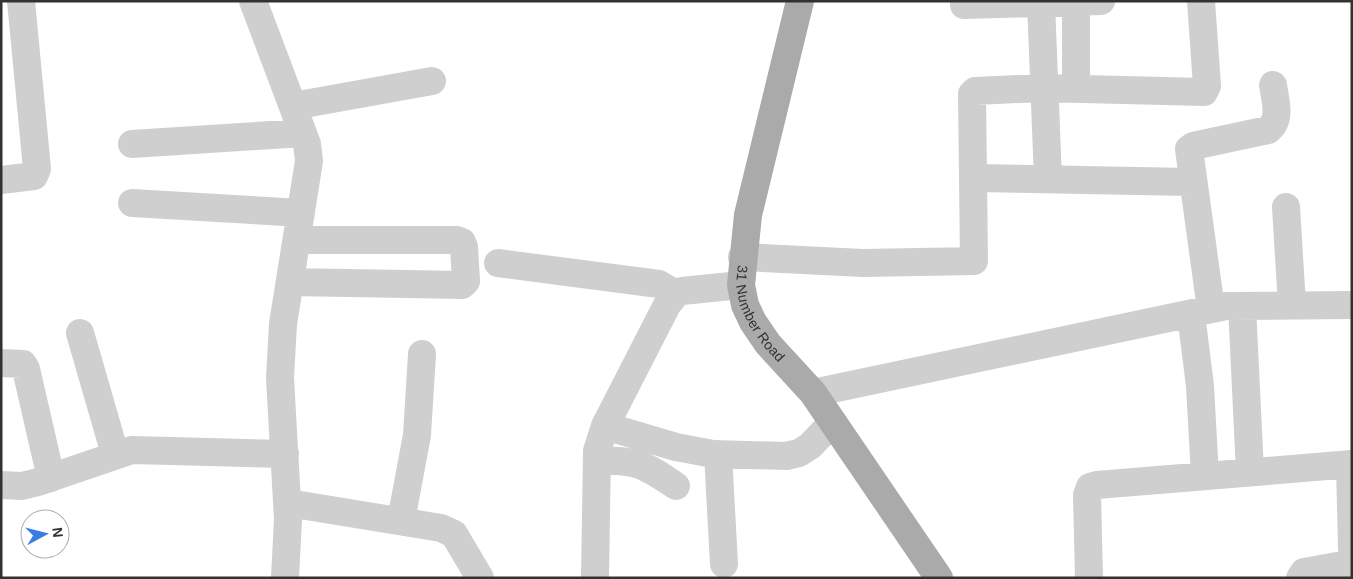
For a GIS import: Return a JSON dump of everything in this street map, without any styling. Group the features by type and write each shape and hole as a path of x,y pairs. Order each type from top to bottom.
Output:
{"main road":[{"name":"31 Number Road","path":"800,1 782,82 756,179 742,257 741,285 745,305 752,322 768,344 813,393 939,578"}],"street":[{"path":"1,180 34,176 37,170 21,1"},
{"path":"253,1 307,144 310,161 283,324 280,378 288,503 285,578"},
{"path":"742,257 863,263 970,263 975,257 972,94 974,91 1043,88 1204,92 1207,86 1201,1"},
{"path":"964,5 1084,2 1076,89"},
{"path":"1040,4 1048,180"},
{"path":"293,106 432,81"},
{"path":"1206,476 1200,386 1201,312 1189,149 1193,146 1268,130 1274,126 1276,120 1273,85"},
{"path":"132,144 303,133"},
{"path":"974,178 1192,182"},
{"path":"132,203 301,213"},
{"path":"1286,208 1292,305"},
{"path":"290,282 462,285 466,281 464,247 462,242 457,240 297,240"},
{"path":"498,263 659,284 676,294"},
{"path":"595,578 597,450 605,426 667,305 676,294 682,291 741,285"},
{"path":"813,393 1201,312 1242,306 1352,305"},
{"path":"1242,306 1250,472"},
{"path":"80,333 115,454"},
{"path":"401,521 417,436 422,354"},
{"path":"1,364 18,362 23,364 26,369 51,478"},
{"path":"605,426 676,447 718,454 786,456 799,453 810,446 833,422"},
{"path":"4,492 132,450 285,454"},
{"path":"718,454 724,564"},
{"path":"597,460 628,461 646,465 676,486"},
{"path":"1089,578 1087,495 1090,488 1097,485 1351,464 1352,548"},
{"path":"288,503 441,528 454,534 480,578"},
{"path":"1300,578 1304,572 1348,564 1352,559"}]}
